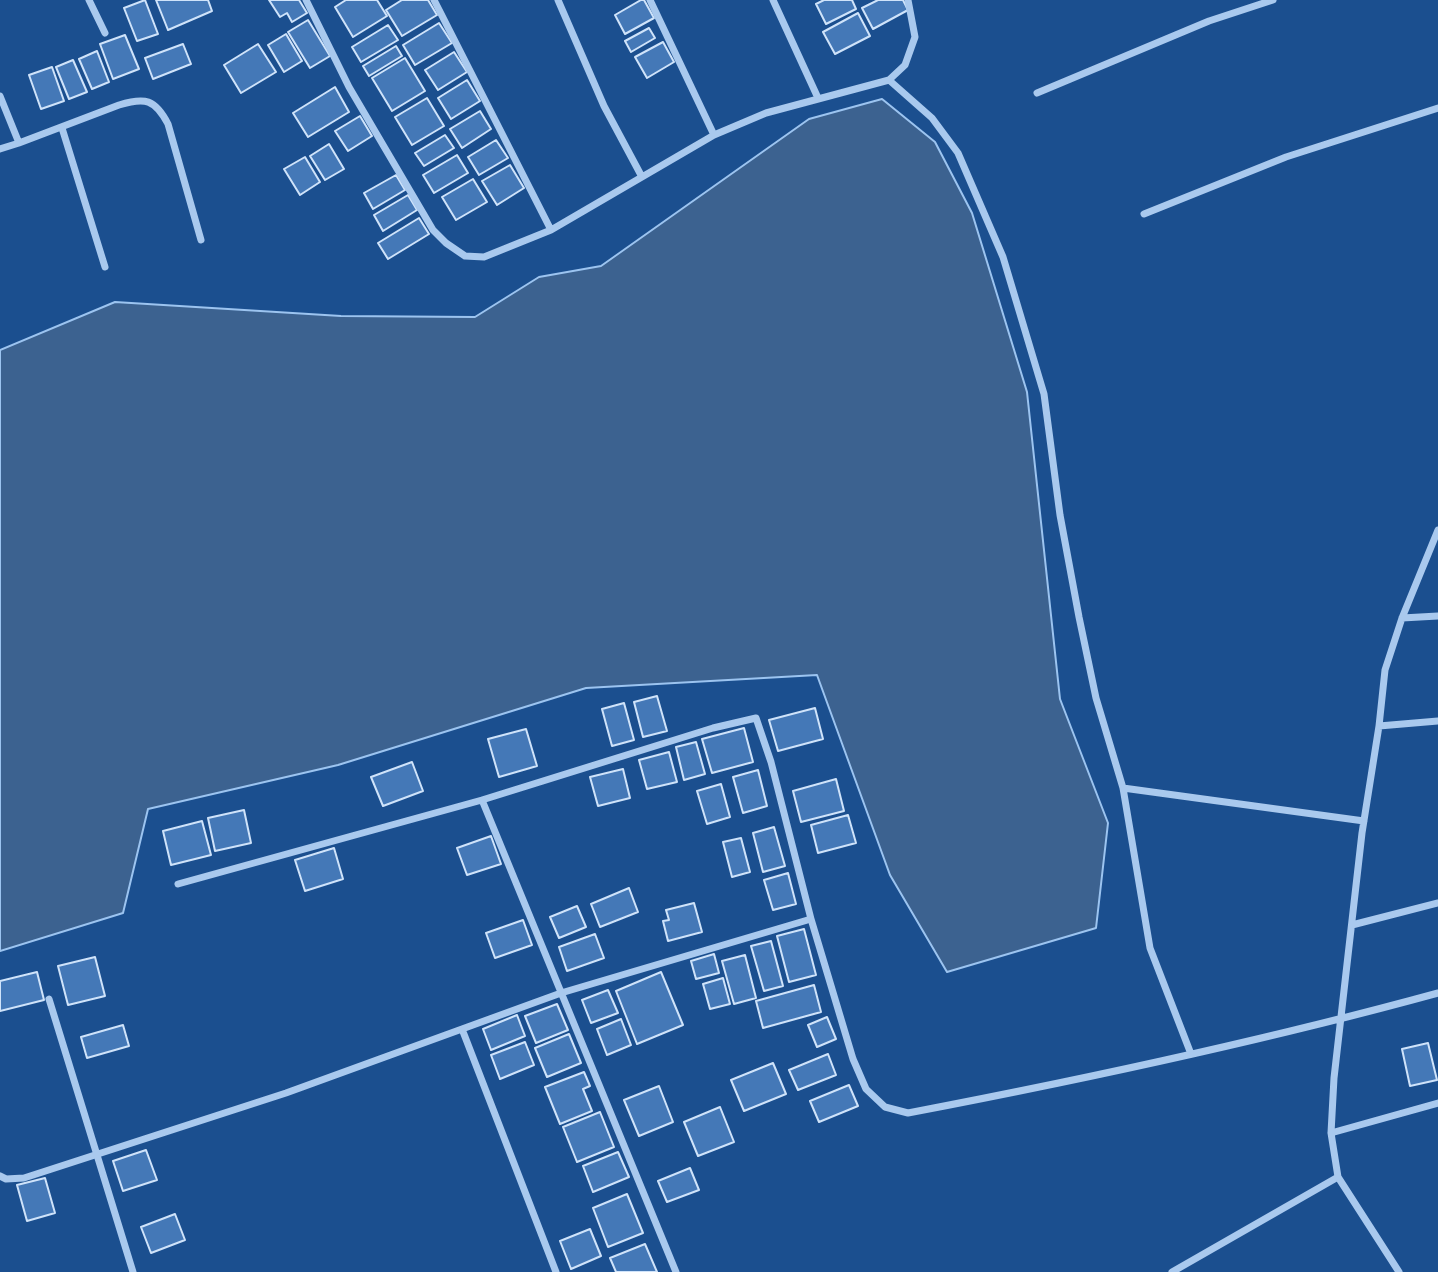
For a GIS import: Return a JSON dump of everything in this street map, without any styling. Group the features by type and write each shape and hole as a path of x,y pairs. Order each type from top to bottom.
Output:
{"street":[{"path":"89,0 105,33"},
{"path":"306,0 349,87 433,230 465,256 484,257 551,230 714,135 765,113 889,80 905,65 915,37 908,0"},
{"path":"435,0 551,230"},
{"path":"558,0 604,106 642,177"},
{"path":"650,0 714,135"},
{"path":"774,0 818,98"},
{"path":"1037,93 1209,21 1273,0"},
{"path":"889,80 932,118 958,153 1003,257 1044,394 1060,515 1079,617 1096,698 1123,788 1150,948 1191,1054"},
{"path":"0,96 19,143"},
{"path":"0,149 119,105 135,100 150,102 161,110 168,124 201,240"},
{"path":"1144,214 1286,157 1438,108"},
{"path":"62,128 105,267"},
{"path":"1399,1272 1338,1177 1331,1133 1364,821 1380,726 1385,670 1402,618 1438,530"},
{"path":"1402,618 1438,616"},
{"path":"178,884 482,800 713,728 755,718 771,762 811,919 853,1059 866,1089 885,1107 908,1113 1061,1084 1341,1020 1438,993"},
{"path":"1380,726 1438,721"},
{"path":"1123,788 1364,821"},
{"path":"482,800 676,1272"},
{"path":"1352,925 1438,903"},
{"path":"0,1176 6,1179 24,1178 286,1093 561,993 811,919"},
{"path":"49,999 133,1272"},
{"path":"462,1029 556,1272"},
{"path":"1331,1133 1438,1103"},
{"path":"1172,1272 1338,1177"}],"water":[{"path":"882,99 935,142 972,213 1027,392 1060,699 1108,823 1096,928 947,972 890,875 817,675 586,688 338,765 148,809 123,913 0,951 0,350 115,302 341,316 475,317 539,277 601,266 809,119"}],"building":[{"path":"145,0 158,34 137,41 124,8"},
{"path":"156,0 208,0 212,11 168,30"},
{"path":"269,0 299,0 307,13 292,22 287,13 280,17"},
{"path":"346,0 377,0 387,16 353,37 335,7"},
{"path":"402,0 428,0 437,15 402,36 386,10"},
{"path":"644,0 654,18 625,34 615,15"},
{"path":"824,0 852,0 856,9 826,24 816,4"},
{"path":"878,0 903,0 908,10 873,29 862,8"},
{"path":"858,13 870,36 835,54 823,32"},
{"path":"308,20 330,56 310,68 288,32"},
{"path":"439,23 452,43 415,65 403,45"},
{"path":"388,25 398,40 361,62 352,47"},
{"path":"649,28 655,38 631,52 625,41"},
{"path":"286,34 302,61 284,72 268,45"},
{"path":"125,35 139,69 113,79 100,44"},
{"path":"663,42 674,62 647,78 635,57"},
{"path":"183,44 191,64 153,79 145,58"},
{"path":"258,44 276,72 241,93 224,65"},
{"path":"396,46 402,56 369,76 363,66"},
{"path":"97,51 109,82 92,89 79,59"},
{"path":"454,52 467,72 438,90 425,70"},
{"path":"405,58 425,91 392,111 372,78"},
{"path":"73,60 87,92 69,99 56,67"},
{"path":"52,67 64,101 41,109 29,75"},
{"path":"467,80 480,101 451,119 438,98"},
{"path":"335,87 349,112 308,137 293,113"},
{"path":"427,98 444,126 412,145 395,117"},
{"path":"480,111 491,129 462,148 450,129"},
{"path":"360,116 372,136 348,151 335,131"},
{"path":"445,135 454,148 424,166 415,153"},
{"path":"496,140 508,158 479,175 468,157"},
{"path":"329,144 344,169 325,180 310,156"},
{"path":"457,155 468,173 434,193 423,175"},
{"path":"305,157 320,182 300,195 284,169"},
{"path":"510,165 524,188 497,205 482,181"},
{"path":"396,175 405,190 373,209 364,193"},
{"path":"473,179 487,202 456,220 442,197"},
{"path":"408,195 417,210 383,231 374,215"},
{"path":"419,218 429,234 388,259 378,243"},
{"path":"657,696 667,731 643,737 634,702"},
{"path":"624,703 634,740 612,746 602,709"},
{"path":"815,708 823,739 778,751 769,720"},
{"path":"744,728 753,762 712,773 702,739"},
{"path":"526,729 537,766 499,777 488,739"},
{"path":"696,742 705,774 684,780 676,747"},
{"path":"669,752 677,782 647,789 639,760"},
{"path":"412,762 423,791 383,806 371,777"},
{"path":"623,769 630,798 598,806 590,777"},
{"path":"758,770 767,806 743,813 733,777"},
{"path":"836,779 844,811 801,822 793,791"},
{"path":"721,784 730,817 707,824 697,791"},
{"path":"244,810 251,843 215,851 208,818"},
{"path":"848,815 856,843 818,853 811,825"},
{"path":"202,821 211,855 171,865 163,831"},
{"path":"774,827 785,866 763,872 753,833"},
{"path":"491,836 501,864 467,875 457,848"},
{"path":"741,838 750,872 732,877 723,842"},
{"path":"334,848 343,879 305,891 295,860"},
{"path":"788,873 796,904 773,910 764,880"},
{"path":"629,888 638,912 600,927 591,904"},
{"path":"694,903 702,932 668,941 663,921 669,920 666,910"},
{"path":"577,906 586,927 559,938 550,917"},
{"path":"523,920 532,945 495,958 486,933"},
{"path":"804,929 816,975 789,982 777,936"},
{"path":"595,934 604,958 567,971 559,947"},
{"path":"771,941 783,986 764,991 751,946"},
{"path":"714,954 719,973 696,979 691,961"},
{"path":"745,955 756,998 734,1004 722,961"},
{"path":"95,957 105,996 68,1005 58,966"},
{"path":"37,972 44,1000 0,1011 0,981"},
{"path":"661,972 683,1025 637,1044 616,991"},
{"path":"723,978 730,1004 710,1009 703,984"},
{"path":"814,985 821,1012 763,1028 756,1001"},
{"path":"608,990 618,1013 591,1023 582,1000"},
{"path":"557,1004 568,1030 536,1043 525,1016"},
{"path":"517,1015 525,1036 491,1050 483,1029"},
{"path":"827,1017 836,1039 817,1047 808,1025"},
{"path":"621,1019 631,1045 607,1055 597,1029"},
{"path":"123,1025 129,1046 87,1058 81,1037"},
{"path":"569,1034 581,1063 547,1077 535,1048"},
{"path":"525,1042 534,1065 500,1079 491,1055"},
{"path":"1428,1043 1437,1080 1410,1086 1402,1049"},
{"path":"828,1054 836,1075 798,1090 789,1070"},
{"path":"773,1063 786,1094 744,1111 731,1080"},
{"path":"584,1072 590,1086 583,1089 592,1111 560,1124 545,1087"},
{"path":"849,1085 858,1106 819,1122 810,1101"},
{"path":"659,1086 673,1122 639,1136 624,1100"},
{"path":"720,1107 734,1142 698,1156 684,1122"},
{"path":"600,1112 614,1147 577,1162 563,1127"},
{"path":"146,1150 157,1180 123,1191 113,1161"},
{"path":"618,1152 629,1177 593,1192 583,1166"},
{"path":"690,1168 699,1190 667,1202 658,1181"},
{"path":"45,1178 55,1213 27,1221 17,1185"},
{"path":"627,1194 643,1233 608,1247 593,1208"},
{"path":"175,1214 185,1240 151,1253 141,1227"},
{"path":"590,1229 601,1256 571,1269 560,1241"},
{"path":"645,1244 657,1272 616,1272 610,1258"}]}
